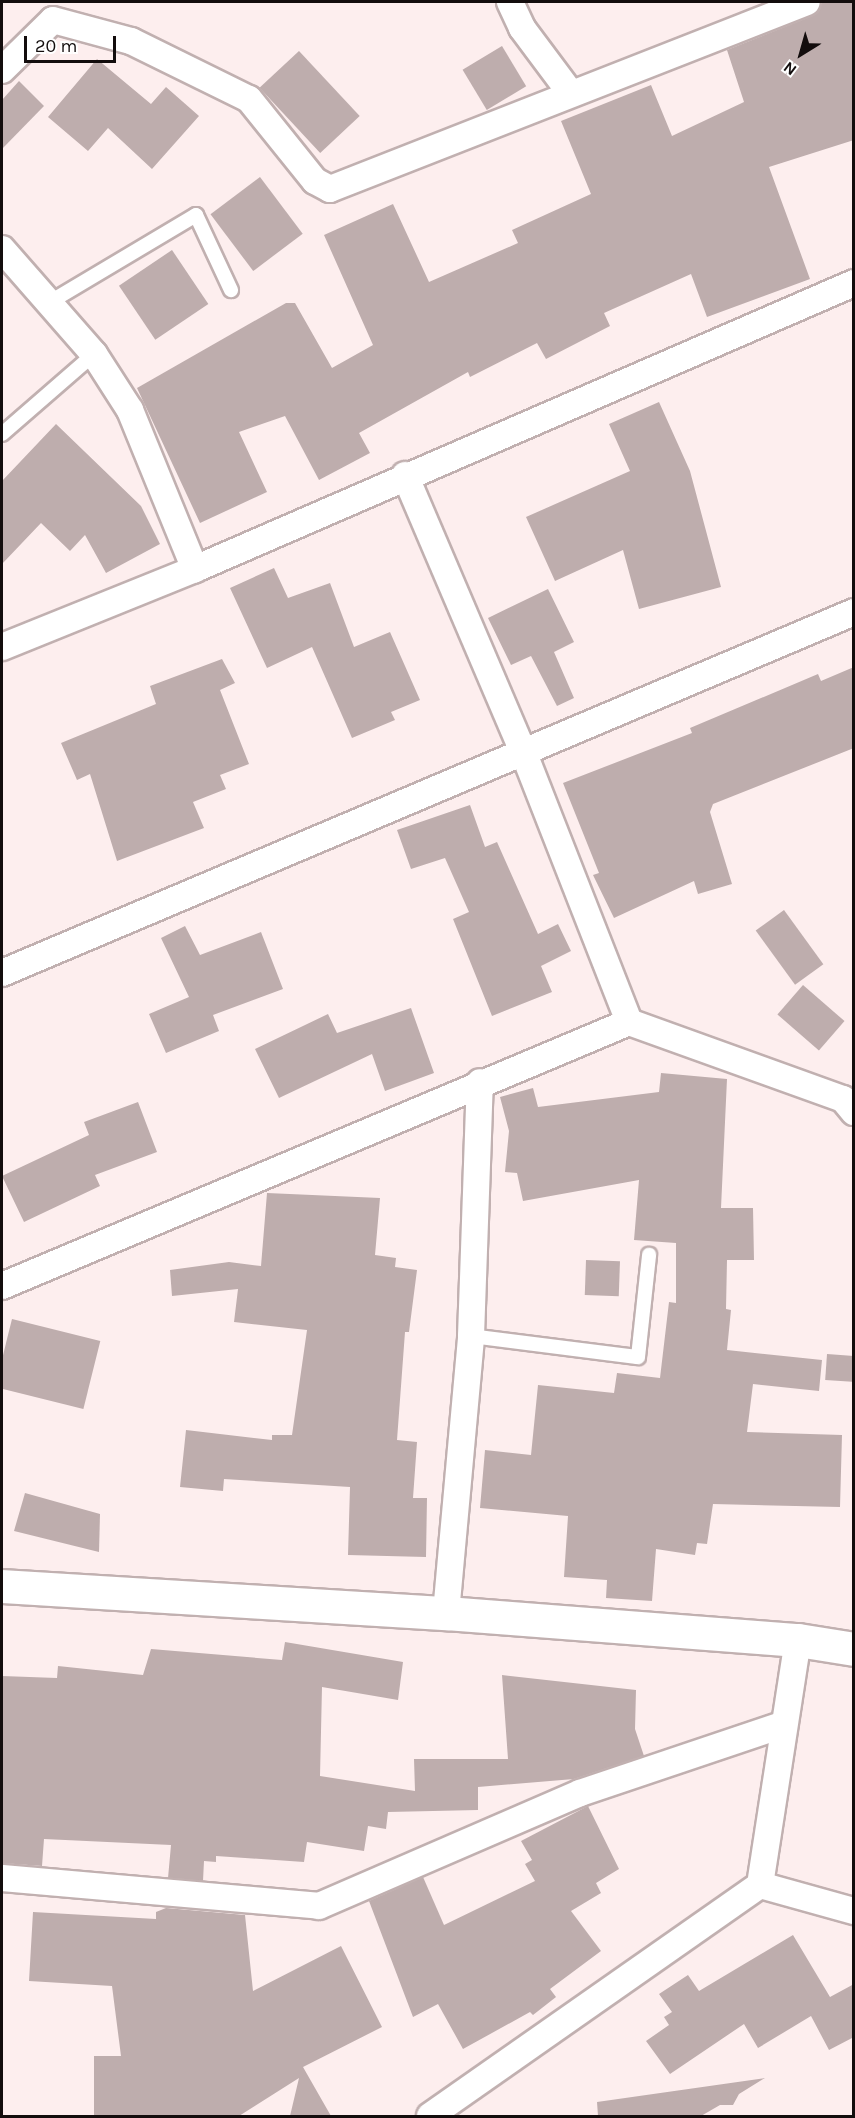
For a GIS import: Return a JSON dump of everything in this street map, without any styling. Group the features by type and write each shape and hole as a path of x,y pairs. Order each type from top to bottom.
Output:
{"street":[{"path":"510,2 522,28 569,91"},
{"path":"2,70 50,11 131,41 249,99 315,181 330,189 569,91 807,2"},
{"path":"2,249 94,354 130,410 195,569"},
{"path":"2,647 195,569 405,475 854,283"},
{"path":"405,475 525,756 629,1022"},
{"path":"2,973 525,756 854,612"},
{"path":"2,1286 480,1082 629,1022 843,1099 854,1112"},
{"path":"446,1613 471,1336 480,1082"},
{"path":"2,1586 446,1613 798,1640 854,1649"},
{"path":"430,2116 760,1886 782,1725 798,1640"},
{"path":"2,1878 319,1906 580,1793 782,1725"},
{"path":"760,1886 854,1911"}],"lane":[{"path":"50,302 196,215 231,290"},
{"path":"2,434 94,354"},
{"path":"471,1336 638,1357 649,1255"}],"building":[{"path":"854,2 854,140 769,167 810,279 707,317 691,274 604,313 610,326 546,359 537,343 470,377 468,372 359,433 370,453 319,480 285,416 239,432 267,492 200,523 137,388 286,303 295,303 332,368 373,345 324,235 393,204 429,282 518,243 512,230 591,194 561,121 651,85 672,136 744,102 727,50 812,16 822,3"},
{"path":"502,46 526,86 487,110 463,70"},
{"path":"299,51 360,116 320,153 260,88"},
{"path":"97,59 151,104 166,87 199,116 152,169 108,128 88,151 48,117"},
{"path":"19,81 44,106 2,149 2,100"},
{"path":"260,177 303,234 253,271 210,214"},
{"path":"172,250 208,304 155,340 119,286"},
{"path":"659,402 690,471 721,587 639,609 623,550 555,581 526,517 630,471 609,424"},
{"path":"56,424 141,506 160,544 106,573 85,535 70,551 41,523 2,564 2,481"},
{"path":"274,568 288,598 330,583 354,647 390,632 420,700 391,712 395,720 352,738 312,647 267,668 230,588"},
{"path":"548,589 574,642 554,652 574,698 557,706 531,656 511,665 488,618"},
{"path":"222,659 235,683 220,690 249,764 220,775 226,789 193,802 204,828 117,861 90,774 77,780 61,743 156,704 150,686"},
{"path":"854,667 854,748 713,804 710,812 732,884 698,894 694,881 614,918 593,875 599,873 563,783 692,733 690,728 818,674 821,681"},
{"path":"470,805 485,847 497,842 538,934 558,924 571,951 541,966 552,992 492,1016 453,919 469,912 445,858 411,869 397,830"},
{"path":"784,910 823,964 795,985 756,931"},
{"path":"185,926 200,955 261,932 283,989 213,1015 219,1031 166,1053 149,1014 189,997 161,938"},
{"path":"803,985 845,1021 819,1051 777,1014"},
{"path":"411,1008 434,1073 385,1091 372,1054 279,1098 255,1049 328,1014 337,1033"},
{"path":"661,1073 727,1079 721,1208 753,1208 754,1260 727,1260 726,1309 731,1310 727,1350 822,1360 819,1391 753,1384 747,1432 842,1435 840,1507 713,1504 707,1544 697,1543 695,1555 656,1549 652,1601 606,1598 607,1580 564,1577 568,1516 480,1508 485,1450 531,1455 538,1385 614,1393 617,1373 660,1378 669,1302 676,1303 676,1243 634,1240 639,1180 523,1201 517,1173 505,1172 509,1131 500,1097 533,1088 538,1107 659,1092"},
{"path":"138,1102 157,1152 95,1175 100,1186 24,1222 2,1176 89,1135 84,1122"},
{"path":"267,1193 380,1198 375,1255 396,1258 395,1267 417,1270 409,1332 405,1332 397,1440 417,1442 413,1498 427,1498 426,1557 348,1555 350,1487 224,1479 223,1491 180,1487 186,1430 272,1440 272,1435 292,1435 307,1330 234,1322 238,1289 172,1296 170,1270 229,1262 261,1266"},
{"path":"586,1260 620,1261 619,1296 585,1295"},
{"path":"12,1319 100,1341 83,1409 2,1389 2,1359"},
{"path":"827,1354 854,1356 852,1382 825,1380"},
{"path":"25,1493 100,1514 99,1552 14,1531"},
{"path":"285,1642 403,1662 398,1700 322,1687 320,1776 415,1791 414,1759 508,1759 502,1675 636,1690 635,1729 644,1756 574,1779 478,1787 478,1810 388,1812 386,1829 368,1826 364,1851 307,1842 304,1862 216,1856 216,1862 204,1861 203,1881 168,1878 171,1845 44,1839 42,1866 2,1863 2,1676 57,1678 58,1666 143,1675 151,1649 282,1660"},
{"path":"588,1806 619,1869 596,1883 601,1893 571,1911 601,1951 550,1989 556,1997 533,2015 530,2012 463,2049 438,2004 413,2017 369,1901 423,1877 444,1925 535,1881 525,1864 532,1860 521,1841"},
{"path":"166,1908 245,1915 253,1991 341,1946 382,2027 303,2067 331,2116 290,2116 299,2078 239,2116 94,2116 94,2056 121,2056 112,1986 29,1981 33,1912 156,1919 156,1912"},
{"path":"793,1935 830,1997 854,1984 854,2037 829,2050 811,2016 758,2048 744,2024 670,2074 646,2041 669,2025 664,2017 672,2012 659,1994 688,1975 699,1991"},
{"path":"765,2078 739,2094 733,2105 720,2105 701,2116 598,2116 597,2102"}]}
